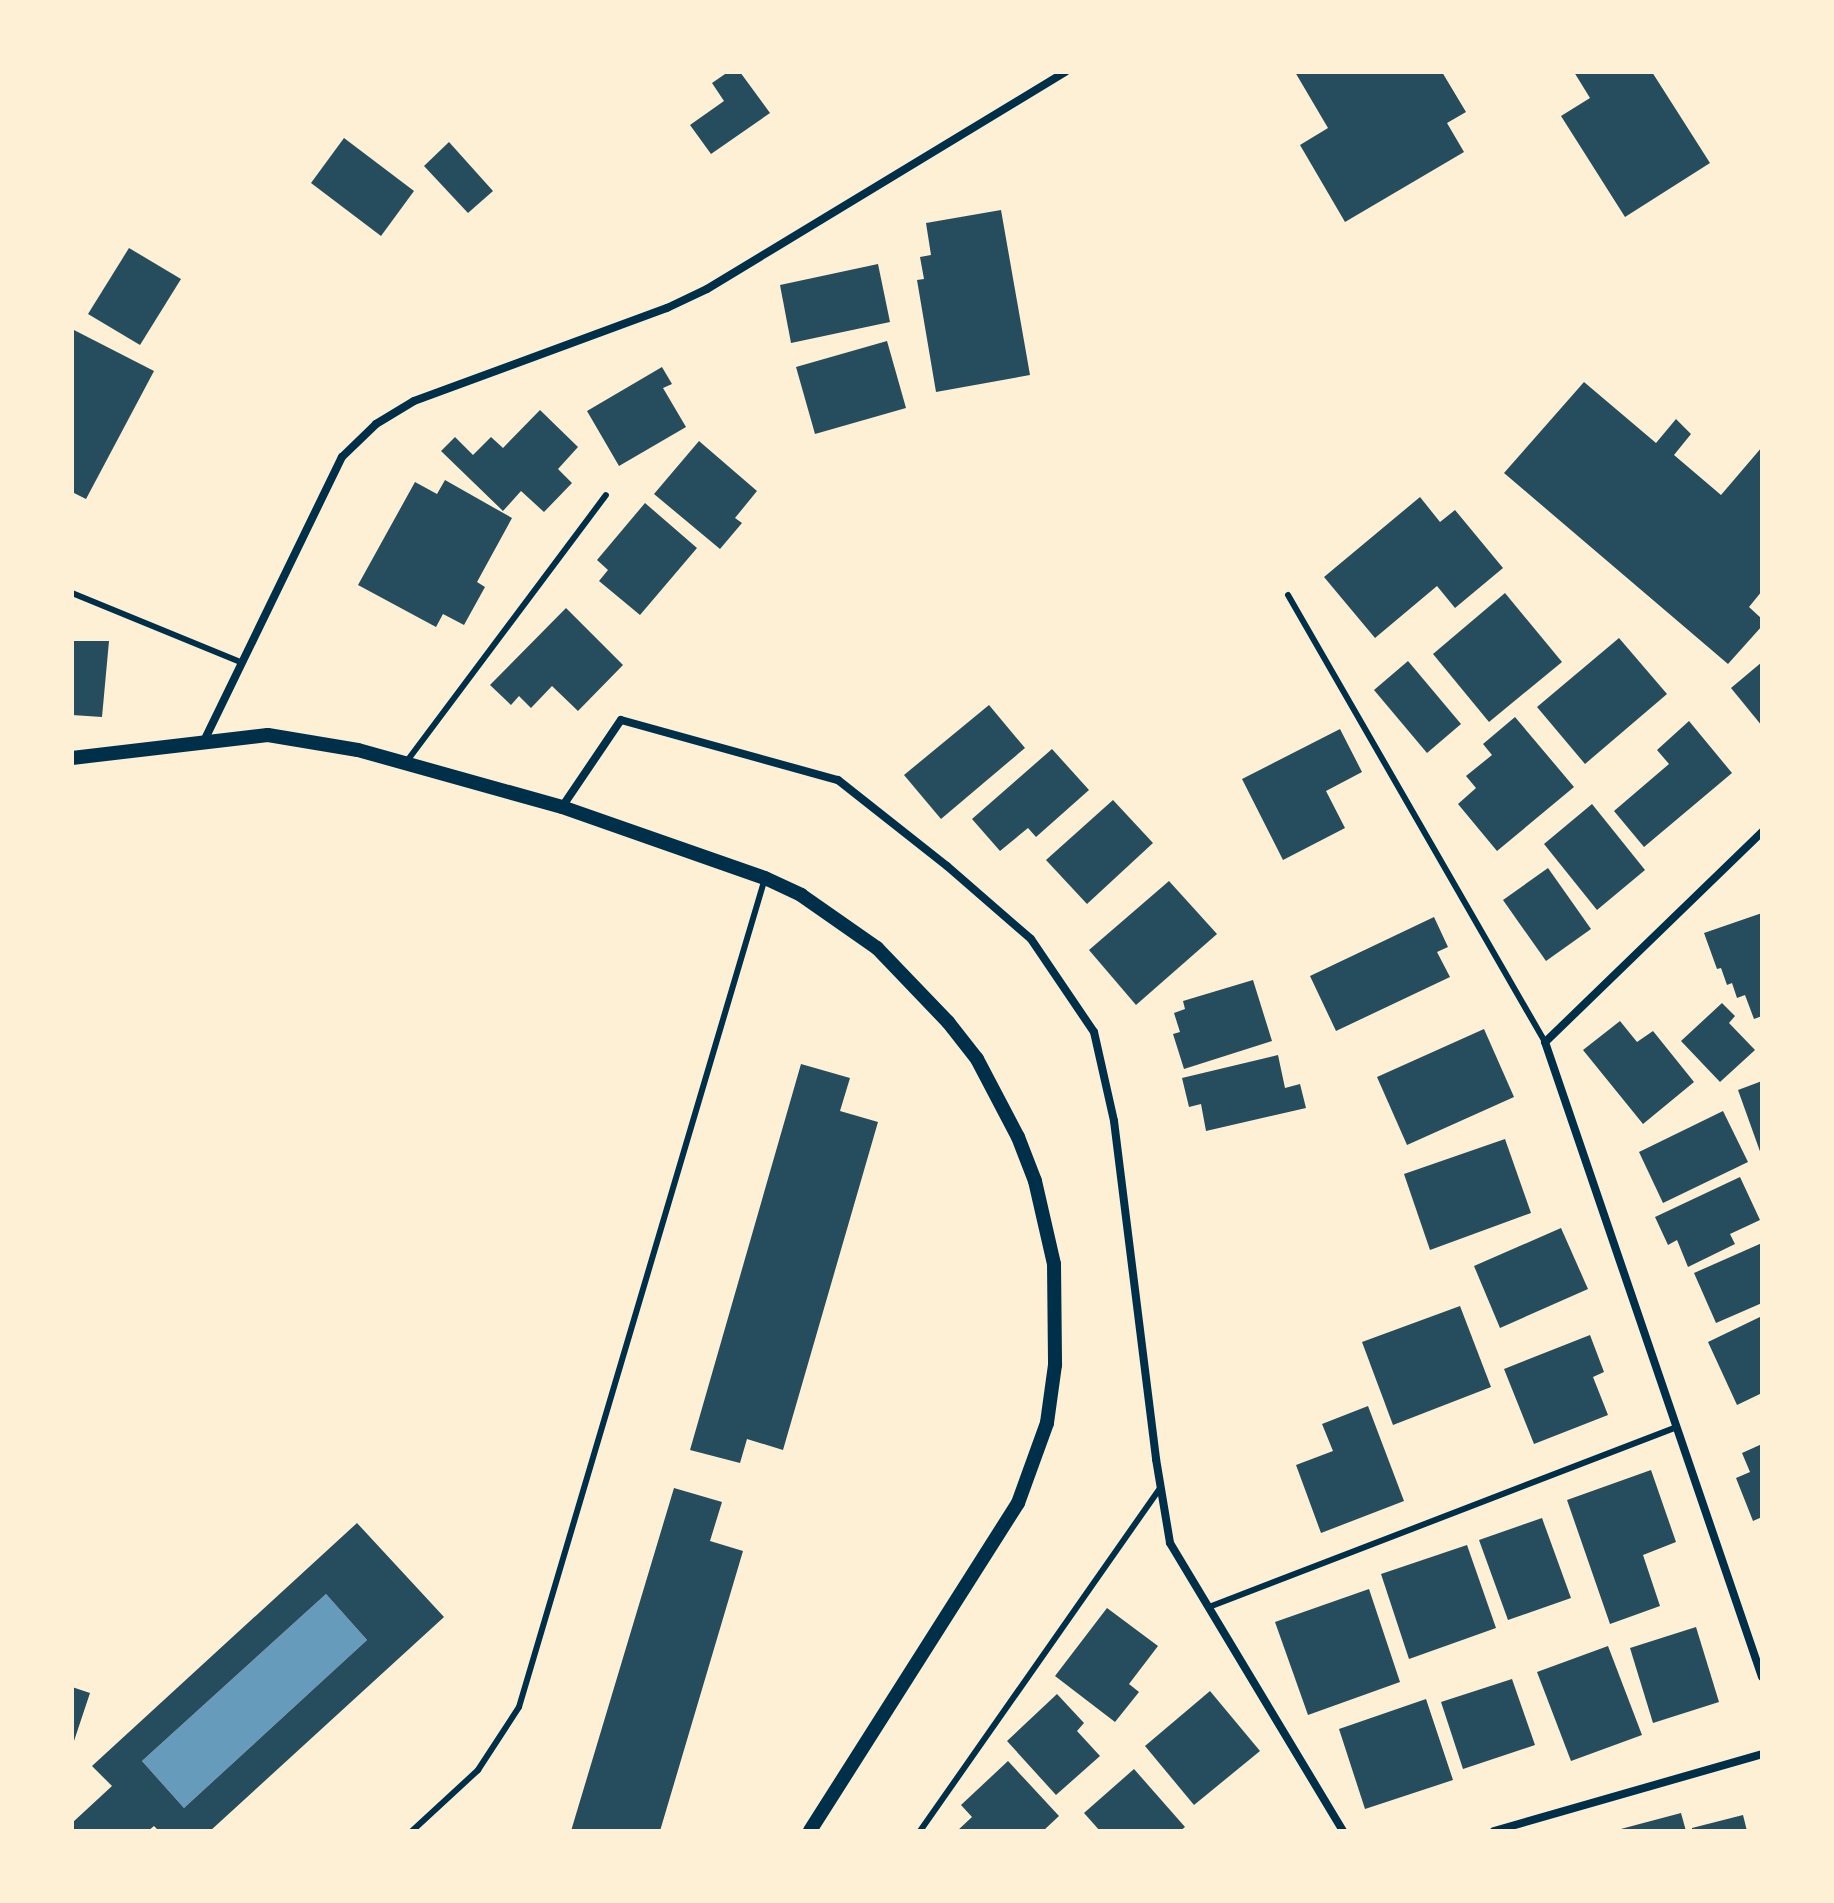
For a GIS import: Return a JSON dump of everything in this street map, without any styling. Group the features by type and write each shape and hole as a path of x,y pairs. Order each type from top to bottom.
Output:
{"street":[{"path":"202,745 342,457 376,424 414,401 667,308 707,289 1066,72"},
{"path":"562,807 621,720 838,780 947,866 1031,939 1094,1032 1114,1121 1170,1543 1343,1831"},
{"path":"72,758 268,735 321,742 562,807 765,878 801,895 877,948 948,1022 977,1059 1018,1137 1035,1181 1054,1264 1057,1311 1055,1365 1047,1423 1018,1503 810,1831"},
{"path":"1760,835 1545,1042 1762,1677"},
{"path":"1494,1831 1762,1754"}],"lane":[{"path":"405,764 606,495"},
{"path":"72,593 240,662"},
{"path":"1288,595 1545,1042"},
{"path":"1760,835 1762,846"},
{"path":"412,1831 478,1770 519,1707 765,878"},
{"path":"1209,1607 1677,1427"},
{"path":"920,1831 1161,1487"}],"water":[{"path":"326,1594 367,1640 184,1808 142,1761"}],"building":[{"path":"728,72 740,72 770,113 711,154 690,125 724,101 712,83"},
{"path":"1295,72 1442,72 1466,112 1447,123 1464,152 1345,222 1300,145 1328,128"},
{"path":"1574,72 1652,72 1710,163 1625,217 1561,116 1590,98"},
{"path":"344,138 414,191 381,236 311,183"},
{"path":"449,142 493,191 468,213 424,166"},
{"path":"1001,210 1030,375 936,392 917,280 924,279 920,257 931,255 926,223"},
{"path":"129,248 181,279 140,345 88,314"},
{"path":"878,264 890,322 791,343 780,285"},
{"path":"72,329 154,371 86,499 72,492"},
{"path":"887,341 906,408 815,434 796,367"},
{"path":"662,367 672,384 663,388 686,427 619,466 587,411"},
{"path":"1584,382 1656,443 1676,419 1691,434 1674,455 1721,495 1762,447 1762,591 1749,607 1762,619 1762,626 1728,664 1504,473"},
{"path":"540,410 578,447 558,469 572,483 544,512 521,491 503,511 441,451 455,437 473,455 491,437 503,448"},
{"path":"699,441 757,491 735,518 742,523 720,549 654,494"},
{"path":"445,480 512,518 477,582 485,587 464,625 443,614 436,627 358,585 415,482 437,494"},
{"path":"1420,497 1440,522 1455,510 1503,568 1455,608 1437,586 1375,638 1324,577"},
{"path":"645,503 697,548 640,615 599,581 608,570 597,560"},
{"path":"1505,593 1562,662 1489,722 1433,654"},
{"path":"566,608 623,665 578,711 552,686 531,708 519,696 511,705 490,685"},
{"path":"1619,638 1667,694 1585,764 1537,707"},
{"path":"72,641 109,641 102,717 72,715"},
{"path":"1408,661 1461,724 1427,753 1374,690"},
{"path":"1762,662 1762,726 1731,688"},
{"path":"989,705 1025,748 941,819 904,775"},
{"path":"1515,717 1574,787 1497,851 1458,804 1476,788 1466,776 1492,755 1483,744"},
{"path":"1689,721 1732,773 1644,847 1614,811 1669,764 1657,750"},
{"path":"1340,729 1362,772 1326,791 1345,828 1283,860 1242,779"},
{"path":"1052,749 1089,790 1036,837 1028,828 1000,851 972,819"},
{"path":"1113,800 1153,843 1087,904 1046,860"},
{"path":"1592,804 1645,870 1597,910 1544,844"},
{"path":"1548,868 1591,929 1546,961 1503,900"},
{"path":"1169,881 1217,934 1136,1005 1089,950"},
{"path":"1762,913 1762,1016 1754,1019 1745,995 1737,998 1732,983 1727,985 1721,968 1717,969 1704,933"},
{"path":"1434,917 1448,947 1437,952 1450,977 1336,1031 1310,976"},
{"path":"1253,980 1272,1041 1184,1069 1173,1034 1180,1032 1174,1013 1185,1009 1183,1001"},
{"path":"1722,1003 1735,1016 1729,1023 1755,1050 1720,1082 1681,1041"},
{"path":"1620,1021 1637,1042 1653,1031 1694,1082 1643,1124 1583,1050"},
{"path":"1484,1029 1514,1097 1407,1145 1377,1077"},
{"path":"1278,1055 1285,1088 1300,1084 1306,1108 1206,1131 1201,1104 1189,1107 1182,1078"},
{"path":"801,1064 850,1078 840,1111 878,1122 783,1450 747,1439 740,1463 690,1450"},
{"path":"1762,1081 1762,1157 1738,1090"},
{"path":"1723,1111 1748,1162 1663,1203 1639,1152"},
{"path":"1505,1139 1531,1213 1430,1250 1404,1174"},
{"path":"1740,1177 1760,1220 1730,1234 1735,1244 1688,1267 1677,1240 1668,1245 1655,1217"},
{"path":"1561,1228 1588,1289 1500,1328 1474,1266"},
{"path":"1762,1243 1762,1303 1716,1323 1694,1273"},
{"path":"1460,1306 1491,1387 1393,1425 1362,1342"},
{"path":"1762,1316 1762,1393 1737,1405 1708,1342"},
{"path":"1590,1335 1604,1372 1593,1377 1608,1415 1534,1444 1504,1369"},
{"path":"1368,1406 1404,1501 1321,1533 1296,1465 1333,1451 1322,1424"},
{"path":"1762,1444 1762,1517 1753,1521 1736,1478 1750,1472 1742,1453"},
{"path":"1651,1470 1676,1542 1643,1555 1660,1606 1610,1624 1567,1500"},
{"path":"674,1488 722,1502 710,1541 743,1551 660,1831 571,1831"},
{"path":"1542,1518 1571,1598 1508,1620 1479,1540"},
{"path":"357,1523 444,1617 210,1831 159,1831 154,1826 148,1831 72,1831 72,1823 112,1786 92,1766","holes":["326,1594 367,1640 184,1808 142,1761"]},
{"path":"1467,1545 1496,1628 1409,1659 1381,1574"},
{"path":"1369,1589 1400,1682 1308,1715 1275,1622"},
{"path":"1107,1608 1158,1646 1129,1684 1139,1692 1115,1722 1055,1676"},
{"path":"1696,1627 1719,1702 1653,1723 1630,1648"},
{"path":"1608,1646 1642,1735 1571,1761 1537,1672"},
{"path":"1512,1679 1535,1745 1463,1769 1441,1702"},
{"path":"72,1687 90,1693 73,1744 72,1743"},
{"path":"1210,1691 1260,1751 1194,1805 1145,1746"},
{"path":"1057,1694 1084,1723 1077,1731 1100,1756 1056,1795 1007,1741"},
{"path":"1426,1699 1453,1780 1365,1809 1339,1729"},
{"path":"1008,1761 1059,1816 1043,1831 957,1831 972,1817 961,1805"},
{"path":"1134,1769 1185,1827 1180,1831 1100,1831 1084,1813"},
{"path":"1681,1813 1686,1831 1617,1831 1617,1830"},
{"path":"1743,1815 1747,1831 1692,1831 1692,1828"}]}
